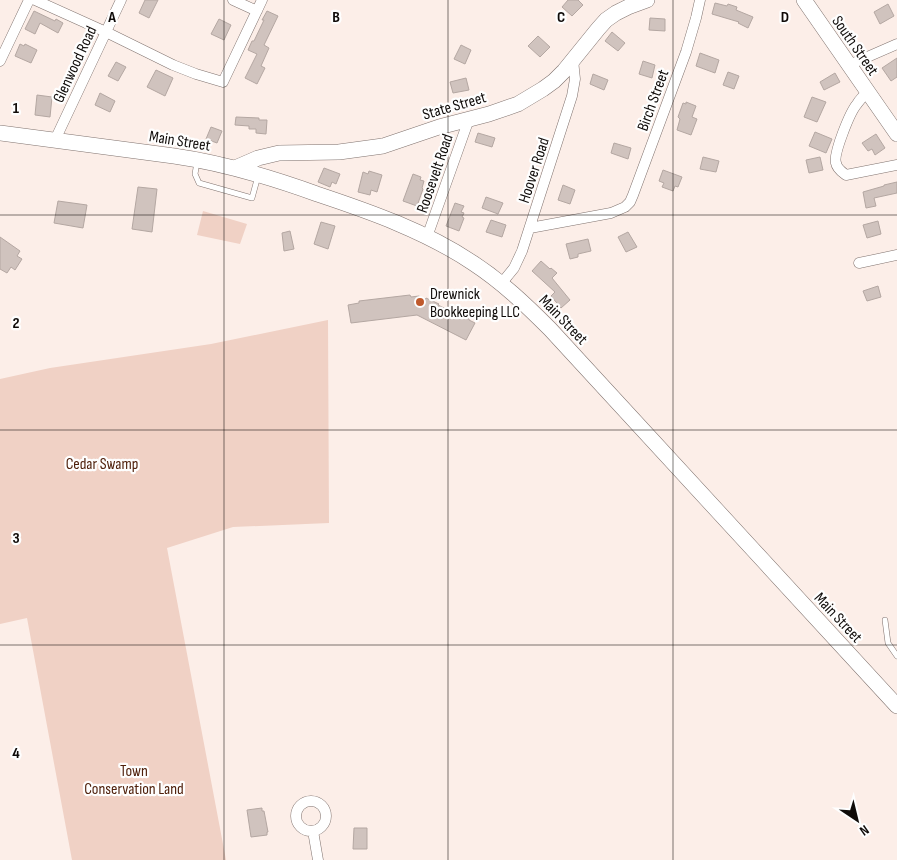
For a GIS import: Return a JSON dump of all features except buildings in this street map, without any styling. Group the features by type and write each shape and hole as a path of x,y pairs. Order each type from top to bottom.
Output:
{"main road":[{"name":"State Street","path":"236,168 258,158 279,154 332,153 383,146 439,127 505,109 530,97 554,81 606,20 622,10 647,0"},
{"name":"South Street","path":"804,0 897,134"},
{"name":"Main Street","path":"0,133 197,159 258,174 374,213 427,237 473,263 524,303 550,330 897,706"}],"street":[{"path":"0,60 29,0"},
{"path":"35,0 184,70 223,82 262,0"},
{"name":"Glenwood Road","path":"55,140 120,0"},
{"path":"233,0 257,12"},
{"name":"Birch Street","path":"530,228 611,213 630,202 682,61 700,0"},
{"path":"849,65 897,44"},
{"name":"Hoover Road","path":"501,284 518,260 530,228 572,96 575,78 573,60"},
{"path":"868,92 856,104 852,112 836,153 836,163 846,175 897,165"},
{"name":"Roosevelt Road","path":"427,237 469,119"},
{"path":"859,263 897,255"},
{"path":"313,831 318,860"}],"lane":[{"path":"197,159 194,174 199,183 252,198 258,174"},
{"path":"885,620 888,643 897,656"}],"green space":[{"path":"203,211 247,224 240,244 197,235"},
{"name":"Cedar Swamp","path":"328,320 329,523 233,527 167,548 226,860 72,860 27,618 0,624 0,379 50,368 211,344"}],"place":[{"name":"Drewnick Bookkeeping LLC","path":"420,302"}],"park label":[{"name":"Town Conservation Land","path":"134,779"}]}
